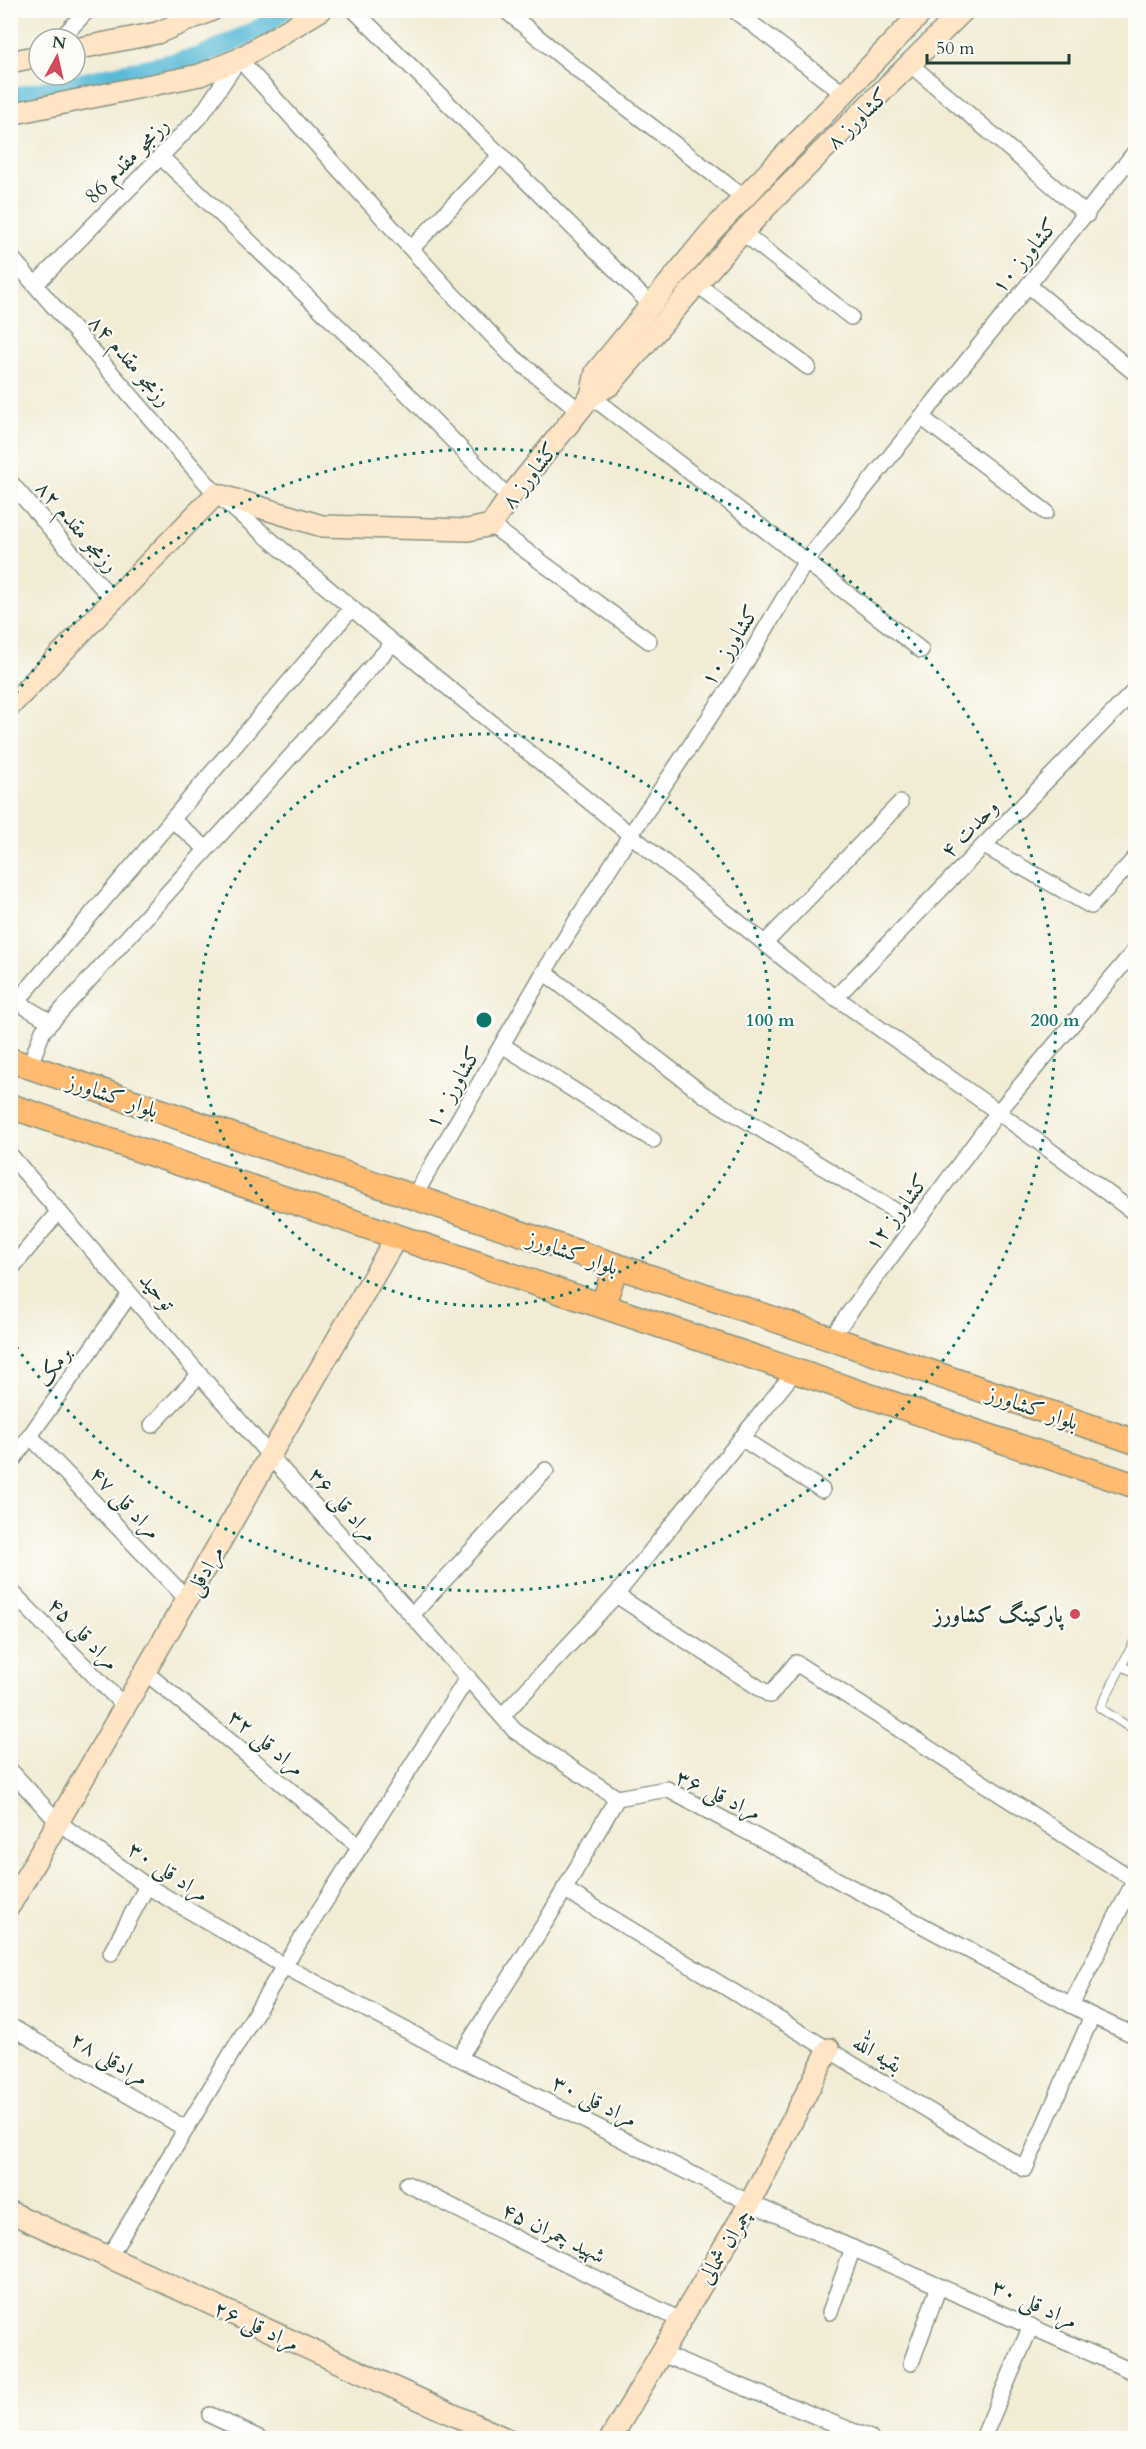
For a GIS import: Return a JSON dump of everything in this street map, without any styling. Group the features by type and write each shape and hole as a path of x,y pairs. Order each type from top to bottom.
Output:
{"main road":[{"name":"بلوار کشاورز","path":"20,1064 1136,1442"},
{"name":"بلوار کشاورز","path":"10,1106 1136,1486"},
{"path":"603,1305 616,1266"}],"street":[{"path":"71,27 87,10"},
{"path":"87,47 157,33 212,10"},
{"path":"10,114 189,77 239,59 321,10"},
{"path":"354,10 667,320"},
{"path":"505,10 573,66 743,197"},
{"path":"734,10 844,94"},
{"path":"586,404 596,372 711,232 924,10"},
{"name":"کشاورز ۸","path":"216,494 322,526 468,530 491,525 509,498 586,404 610,385 742,232 964,10"},
{"path":"10,62 27,58"},
{"path":"239,59 453,295 512,356 586,404 806,561 921,650"},
{"name":"رزمجو مقدم 86","path":"36,284 202,114 239,59"},
{"path":"911,65 1087,215"},
{"name":"کشاورز ۱۰","path":"413,1198 544,972 631,834 740,672 806,561 1135,154"},
{"path":"412,248 501,155"},
{"path":"160,156 386,372 509,498"},
{"path":"742,232 851,316"},
{"name":"رزمجو مقدم ۸۴","path":"10,256 216,494 393,643 835,998 999,1112 1134,1210"},
{"path":"698,285 808,367"},
{"path":"1028,285 1136,374"},
{"path":"921,417 1046,512"},
{"name":"رزمجو مقدم ۸۲","path":"10,482 112,599"},
{"path":"10,706 216,494"},
{"path":"491,525 649,641"},
{"path":"51,1023 14,1006 352,608"},
{"path":"20,1064 43,1031 393,643"},
{"name":"وحدت ۴","path":"835,998 1136,688"},
{"path":"765,943 900,803"},
{"path":"172,820 207,849"},
{"path":"984,846 1091,906 1136,857"},
{"name":"کشاورز ۱۲","path":"830,1339 999,1112 1136,949"},
{"path":"544,972 703,1094 915,1223"},
{"path":"502,1045 653,1140"},
{"name":"توحید","path":"10,1155 270,1456"},
{"path":"10,1270 58,1210"},
{"name":"مرادقلی","path":"10,1905 397,1236"},
{"name":"برمک","path":"10,1464 32,1437 130,1294"},
{"path":"502,1716 616,1595 795,1371"},
{"path":"152,1425 200,1374"},
{"name":"مراد قلی ۴۷","path":"32,1437 187,1599"},
{"path":"741,1438 822,1490"},
{"name":"مراد قلی ۳۶","path":"270,1456 515,1731 617,1798 667,1789 1071,2005 1136,2036"},
{"path":"412,1615 546,1470"},
{"name":"مراد قلی ۴۵","path":"10,1590 125,1707"},
{"path":"616,1595 770,1695 796,1663 1135,1879 1071,2005"},
{"name":"مراد قلی ۳۲","path":"145,1672 360,1847"},
{"path":"109,2257 284,1966 468,1677"},
{"name":"مراد قلی ۳۰","path":"10,1770 58,1822 147,1886 284,1966 459,2058 750,2203 1136,2373"},
{"path":"459,2058 564,1889 617,1798"},
{"path":"111,1953 147,1886"},
{"name":"بقیه الله","path":"564,1889 1025,2169 1092,2016"},
{"name":"مرادقلی ۲۸","path":"10,2026 186,2129"},
{"name":"چمران شمالی","path":"611,2439 750,2203 829,2049"},
{"name":"شهید چمران ۴۵","path":"407,2184 680,2320"},
{"name":"مراد قلی ۲۶","path":"10,2212 504,2439"},
{"path":"830,2313 853,2248"},
{"path":"911,2363 939,2286"},
{"path":"983,2439 1031,2326"},
{"path":"661,2354 870,2439"},
{"path":"210,2415 259,2439"}],"lane":[{"path":"1136,1638 1100,1708 1136,1732"},
{"path":"1122,1666 1136,1673"}],"waterway":[{"path":"10,98 200,57 263,27 284,10"}],"place":[{"name":"پارکینگ کشاورز","path":"1075,1614"}]}
